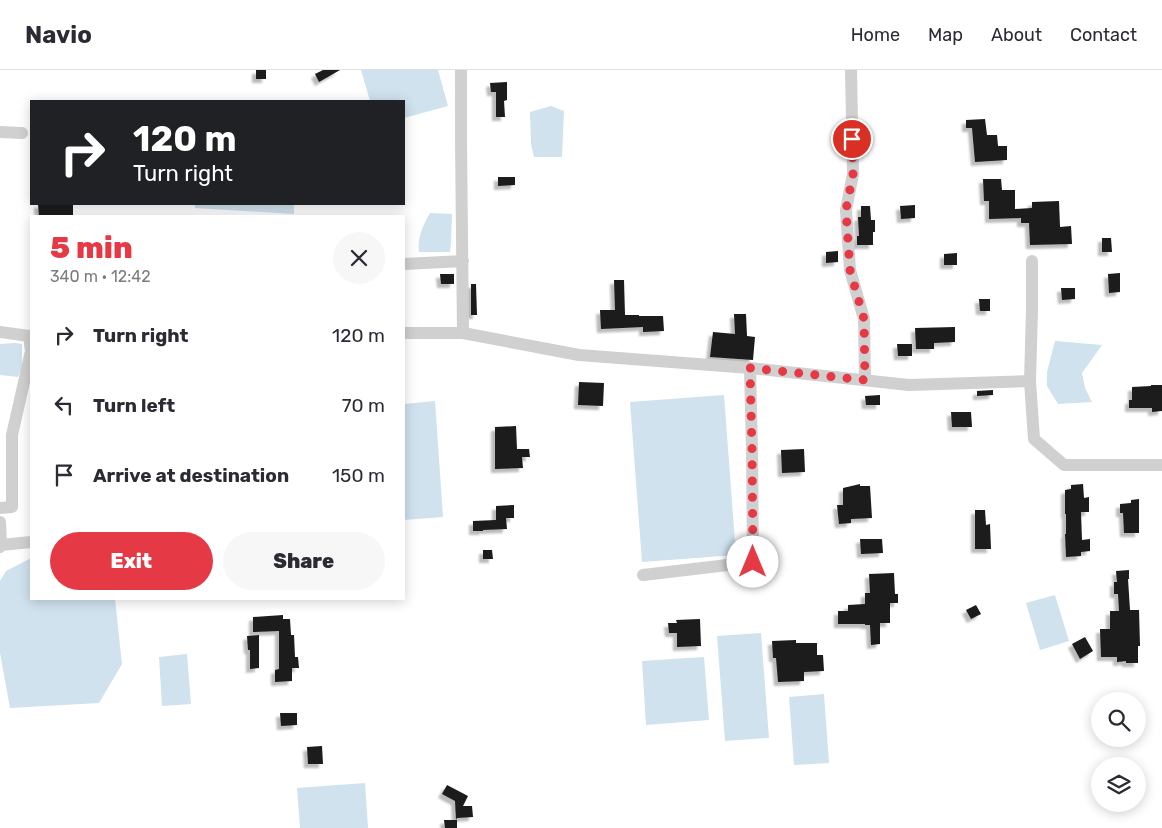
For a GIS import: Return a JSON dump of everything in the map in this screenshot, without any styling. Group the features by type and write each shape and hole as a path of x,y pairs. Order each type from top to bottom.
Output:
{"street":[{"path":"461,70 464,333"},
{"path":"851,70 853,174 846,210 850,270 864,319 865,380"},
{"path":"0,132 22,133"},
{"path":"405,264 463,261"},
{"path":"1032,261 1030,381 1034,439 1064,465 1162,465"},
{"path":"0,332 29,336 30,344"},
{"path":"405,332 464,333 579,355 750,368 908,385 1030,381"},
{"path":"0,508 12,507 12,435 28,380 30,361"},
{"path":"643,575 753,562 750,368"},
{"path":"0,522 1,546 30,542"}],"water":[{"path":"361,70 438,70 448,106 405,118 405,100 370,100"},
{"path":"551,106 564,111 562,157 534,157 531,144 530,112"},
{"path":"195,205 294,205 294,214 195,208"},
{"path":"430,213 452,214 450,252 419,252 421,232"},
{"path":"1055,341 1102,345 1082,373 1085,388 1092,402 1058,404 1047,386 1047,372"},
{"path":"0,344 22,344 22,366 18,377 0,375"},
{"path":"724,395 736,555 642,562 630,402"},
{"path":"435,401 443,517 405,520 405,404"},
{"path":"30,559 30,600 115,600 122,664 99,703 10,708 0,653 0,581 6,571"},
{"path":"1055,595 1069,641 1040,650 1026,603"},
{"path":"761,633 769,738 725,741 717,636"},
{"path":"187,654 191,704 162,706 159,657"},
{"path":"704,657 709,720 646,725 642,661"},
{"path":"824,694 829,763 794,765 789,697"},
{"path":"365,783 368,828 300,828 297,788"}],"building":[{"path":"256,70 266,70 266,79 256,79"},
{"path":"323,70 340,70 319,82 315,74"},
{"path":"507,82 507,100 504,101 505,117 496,117 496,92 491,92 490,83"},
{"path":"985,119 987,135 997,135 998,146 1007,146 1007,160 975,162 972,128 966,128 966,120"},
{"path":"498,177 515,177 515,185 498,186"},
{"path":"983,179 1001,179 1002,190 1015,190 1015,209 1032,208 1032,202 1059,201 1060,227 1071,226 1072,244 1030,245 1029,223 1021,223 1021,218 989,219 989,201 984,201"},
{"path":"38,205 73,205 73,215 39,215"},
{"path":"915,205 915,218 901,219 900,206"},
{"path":"861,206 870,206 871,220 875,220 873,245 857,245 857,236 859,236 858,217 861,217"},
{"path":"1102,238 1111,238 1112,252 1102,252"},
{"path":"838,251 838,262 826,263 826,252"},
{"path":"957,253 957,265 944,265 944,254"},
{"path":"1120,273 1120,292 1109,293 1108,274"},
{"path":"440,274 454,274 454,284 441,284"},
{"path":"614,280 624,280 625,315 663,316 664,331 643,332 643,327 601,329 600,310 615,310"},
{"path":"471,284 476,284 477,315 471,315"},
{"path":"1061,288 1075,288 1075,299 1062,300"},
{"path":"979,299 990,299 990,311 980,311"},
{"path":"734,314 746,314 747,336 755,337 753,360 710,357 713,332 735,334"},
{"path":"955,327 955,342 934,343 934,349 916,349 915,328"},
{"path":"897,344 912,344 912,356 898,356"},
{"path":"579,382 604,383 603,406 578,405"},
{"path":"1162,385 1162,411 1152,412 1152,408 1129,408 1129,400 1132,400 1132,387"},
{"path":"993,390 993,395 977,396 977,391"},
{"path":"880,395 880,405 866,405 865,396"},
{"path":"951,412 971,412 972,427 952,427"},
{"path":"516,426 517,449 529,449 530,457 522,457 523,468 495,469 495,427"},
{"path":"804,449 805,472 782,473 781,450"},
{"path":"860,484 860,486 870,486 872,518 851,519 851,523 839,524 837,505 843,505 843,488"},
{"path":"1083,484 1084,498 1089,497 1089,512 1081,512 1082,540 1090,539 1090,551 1081,552 1081,556 1066,557 1065,490 1071,489 1071,485"},
{"path":"1139,499 1139,533 1124,533 1123,513 1120,513 1120,504 1131,503 1131,500"},
{"path":"514,505 514,518 506,518 507,529 473,531 473,521 496,520 496,506"},
{"path":"975,510 985,510 986,525 990,524 991,549 975,549"},
{"path":"860,539 882,539 883,553 861,554"},
{"path":"483,550 492,550 493,559 483,559"},
{"path":"1129,570 1130,610 1139,610 1140,646 1138,646 1138,663 1117,662 1117,657 1101,657 1100,629 1110,629 1110,611 1119,611 1118,594 1114,594 1114,582 1117,582 1116,571"},
{"path":"894,573 895,594 898,594 898,603 890,603 890,623 880,623 880,644 871,645 870,625 838,624 838,611 848,611 848,605 865,604 865,593 870,593 869,574"},
{"path":"976,605 981,614 971,619 966,610"},
{"path":"283,615 283,619 290,619 291,635 294,635 295,657 298,657 299,668 292,668 292,681 275,682 275,670 279,669 279,631 253,632 253,617"},
{"path":"700,619 701,646 677,647 677,633 669,633 668,623 677,623 676,620"},
{"path":"259,635 259,668 250,669 250,650 248,650 247,636"},
{"path":"1085,637 1093,651 1080,659 1072,644"},
{"path":"796,640 796,643 817,643 817,655 823,655 824,671 804,672 804,681 778,682 772,641"},
{"path":"280,713 297,713 297,725 281,726"},
{"path":"322,746 323,764 308,764 307,747"},
{"path":"447,785 468,796 463,806 472,806 473,817 457,818 456,820 455,801 442,794"},
{"path":"444,820 457,820 457,828 445,828"}],"route":[{"path":"753,562 750,368 865,380 864,319 850,270 846,210 853,174 852,139"}]}
